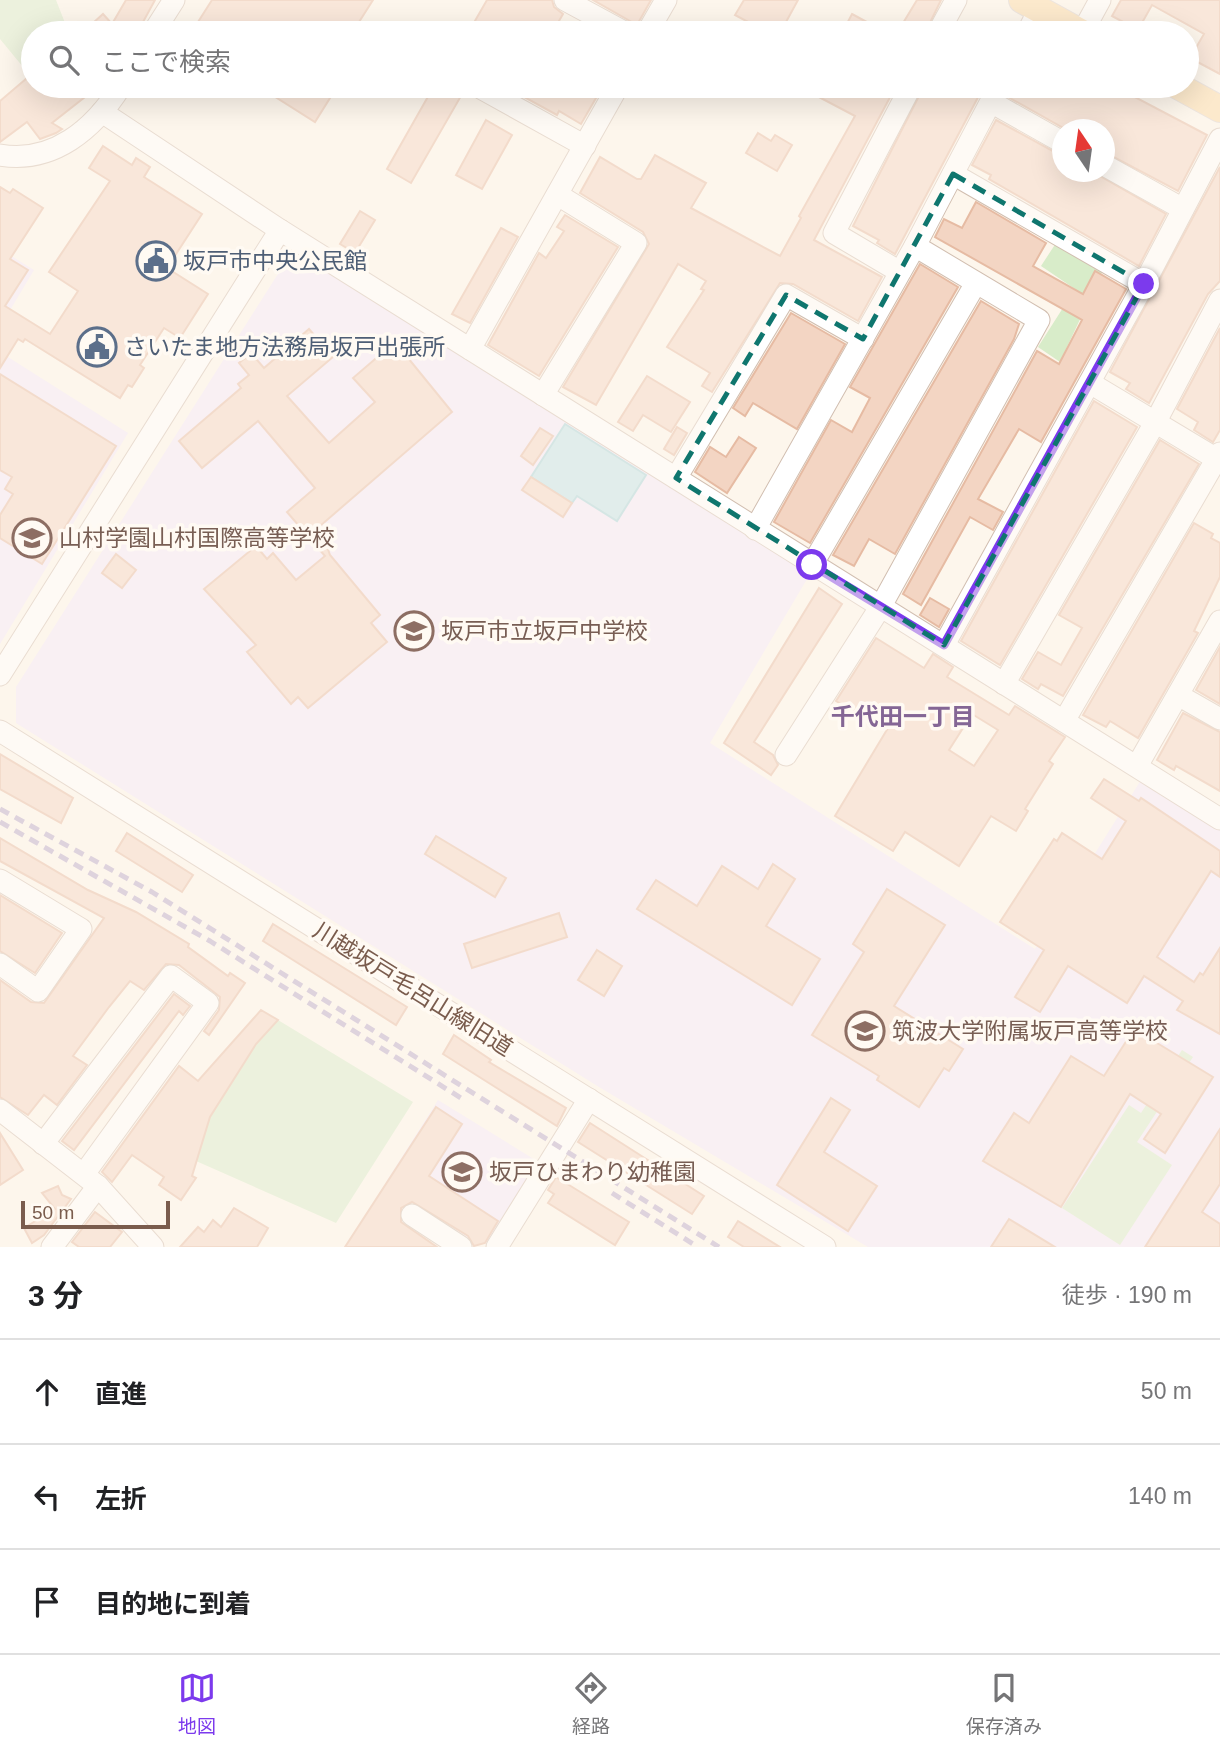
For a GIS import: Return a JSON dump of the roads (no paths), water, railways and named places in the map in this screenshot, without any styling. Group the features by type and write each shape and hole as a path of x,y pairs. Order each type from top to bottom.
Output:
{"main road":[{"path":"1030,5 1060,21"},
{"path":"1199,98 1220,109"}],"street":[{"path":"161,21 174,0"},
{"path":"565,0 604,21"},
{"path":"654,21 666,0"},
{"path":"945,21 956,0"},
{"path":"1089,21 1100,0"},
{"path":"0,155 23,159 50,152 79,134 112,98"},
{"path":"499,98 585,146"},
{"path":"470,349 611,98"},
{"path":"900,272 834,233 905,98"},
{"path":"755,529 915,246 993,98"},
{"path":"1001,98 1052,135"},
{"path":"102,112 280,230 1220,819"},
{"path":"944,645 1144,284 1220,139"},
{"path":"1115,171 1183,209"},
{"path":"953,174 1144,284"},
{"path":"543,395 636,243 558,195"},
{"path":"0,675 280,230"},
{"path":"786,755 881,606 1038,320 915,246"},
{"path":"812,565 976,283"},
{"path":"676,478 786,295 863,339"},
{"path":"1004,684 1156,421 1220,300"},
{"path":"1064,721 1219,458 1090,383"},
{"path":"1137,766 1219,626"},
{"path":"1178,695 1220,719"},
{"name":"川越坂戸毛呂山線旧道","path":"0,731 825,1247"},
{"path":"0,880 81,929 38,991 0,964"},
{"path":"43,1144 171,976 208,1003 91,1180 52,1247"},
{"path":"497,1247 589,1098"},
{"path":"3,1118 91,1180 141,1242"},
{"path":"412,1215 461,1247"}],"water":[{"path":"565,424 646,475 617,521 577,496 572,503 531,477"}],"railway":[{"path":"0,809 152,892 719,1247"},
{"path":"0,822 210,941 461,1098"},
{"path":"612,1193 698,1247"}],"place":[{"name":"坂戸市中央公民館","path":"156,261"},
{"name":"さいたま地方法務局坂戸出張所","path":"97,347"},
{"name":"山村学園山村国際高等学校","path":"32,538"},
{"name":"坂戸市立坂戸中学校","path":"414,631"},
{"name":"筑波大学附属坂戸高等学校","path":"865,1031"},
{"name":"坂戸ひまわり幼稚園","path":"462,1172"}],"district":[{"name":"千代田一丁目","path":"903,717"}]}
